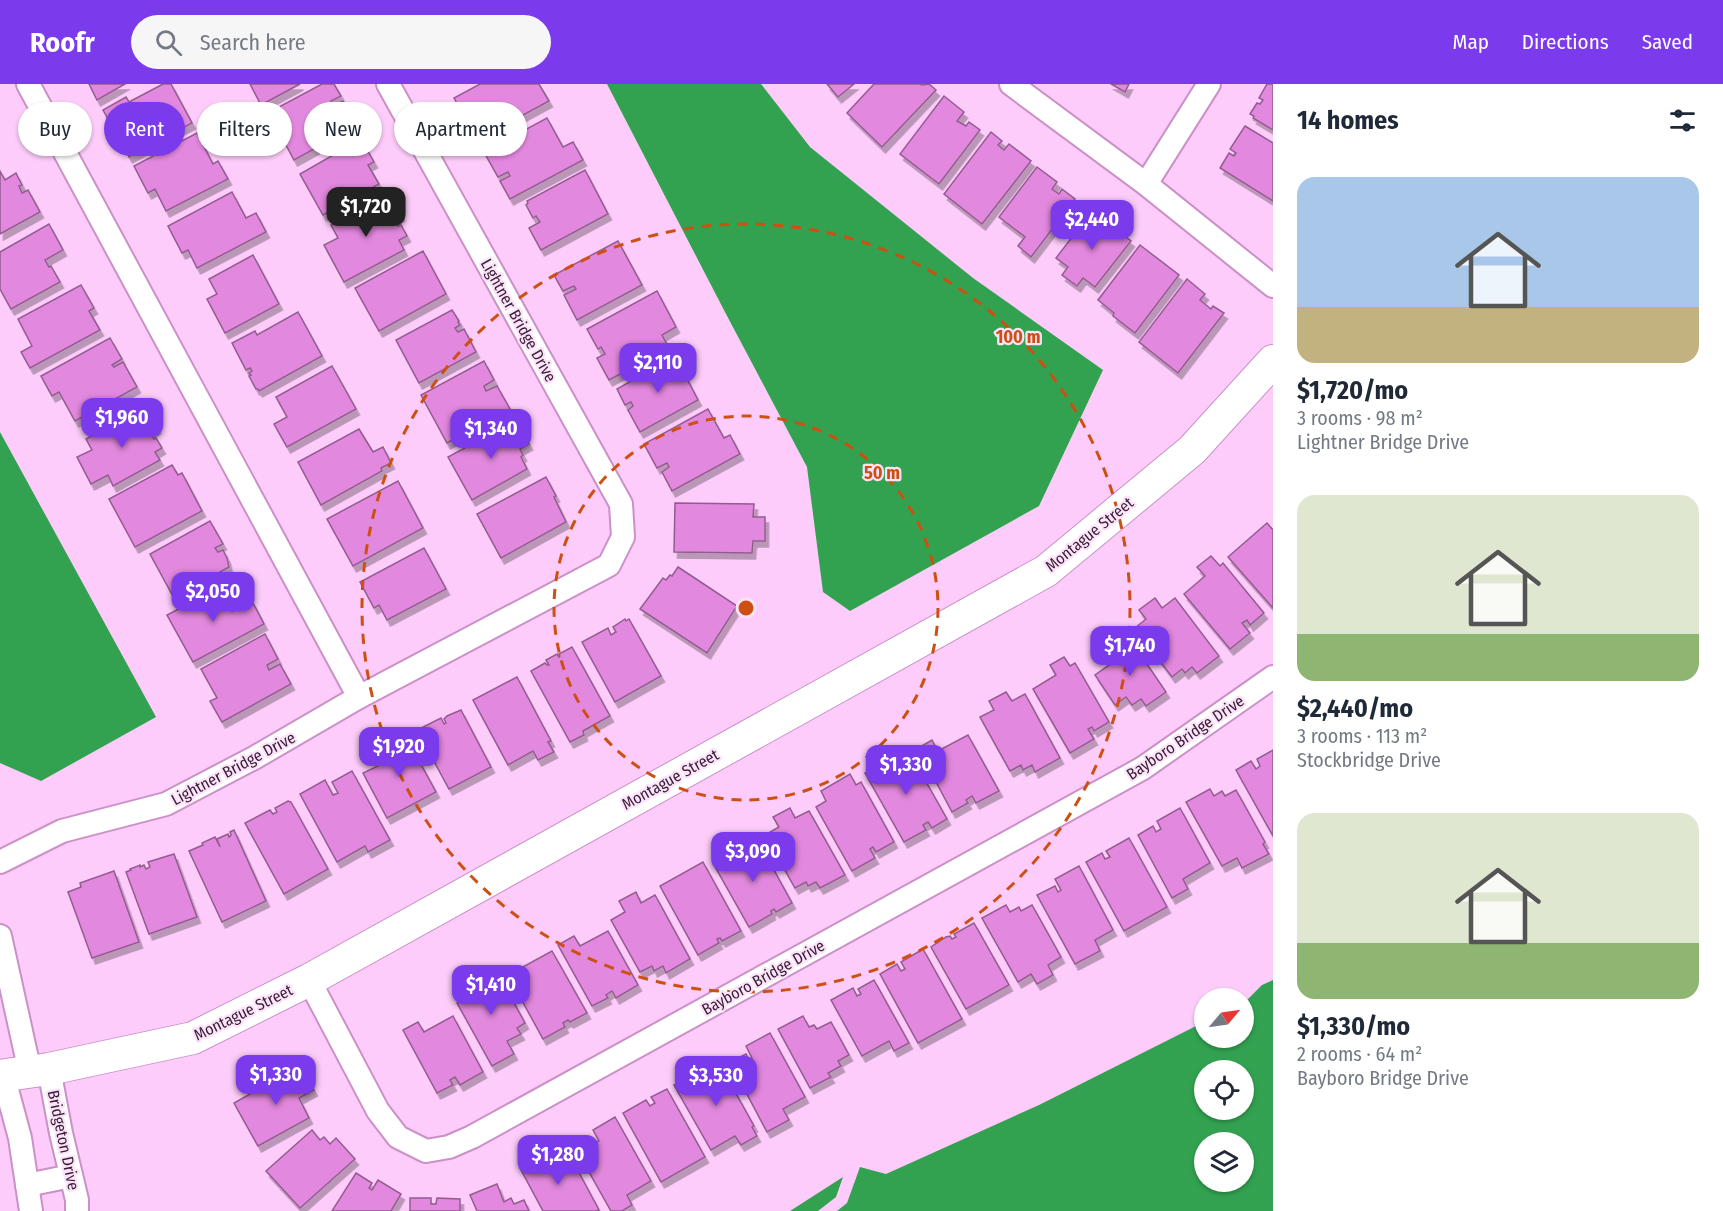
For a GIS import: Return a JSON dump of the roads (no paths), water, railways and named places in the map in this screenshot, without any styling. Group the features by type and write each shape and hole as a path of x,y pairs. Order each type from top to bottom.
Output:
{"street":[{"path":"28,84 359,697"},
{"name":"Lightner Bridge Drive","path":"0,862 62,831 166,804 254,758 359,697 609,565 623,537 621,504 388,84"},
{"path":"1011,84 1146,184 1273,286"},
{"path":"1146,184 1209,84"},
{"name":"Montague Street","path":"21,1073 193,1038 309,980 1046,571 1192,450 1273,361"},
{"name":"Bayboro Bridge Drive","path":"309,980 378,1112 398,1137 426,1151 449,1148 1143,768 1273,676"},
{"name":"Bridgeton Drive","path":"0,936 21,1073 20,1138 31,1211"},
{"name":"Bridgeton Drive","path":"21,1073 71,1176 77,1200 77,1211"},
{"path":"27,1185 71,1176"}]}
